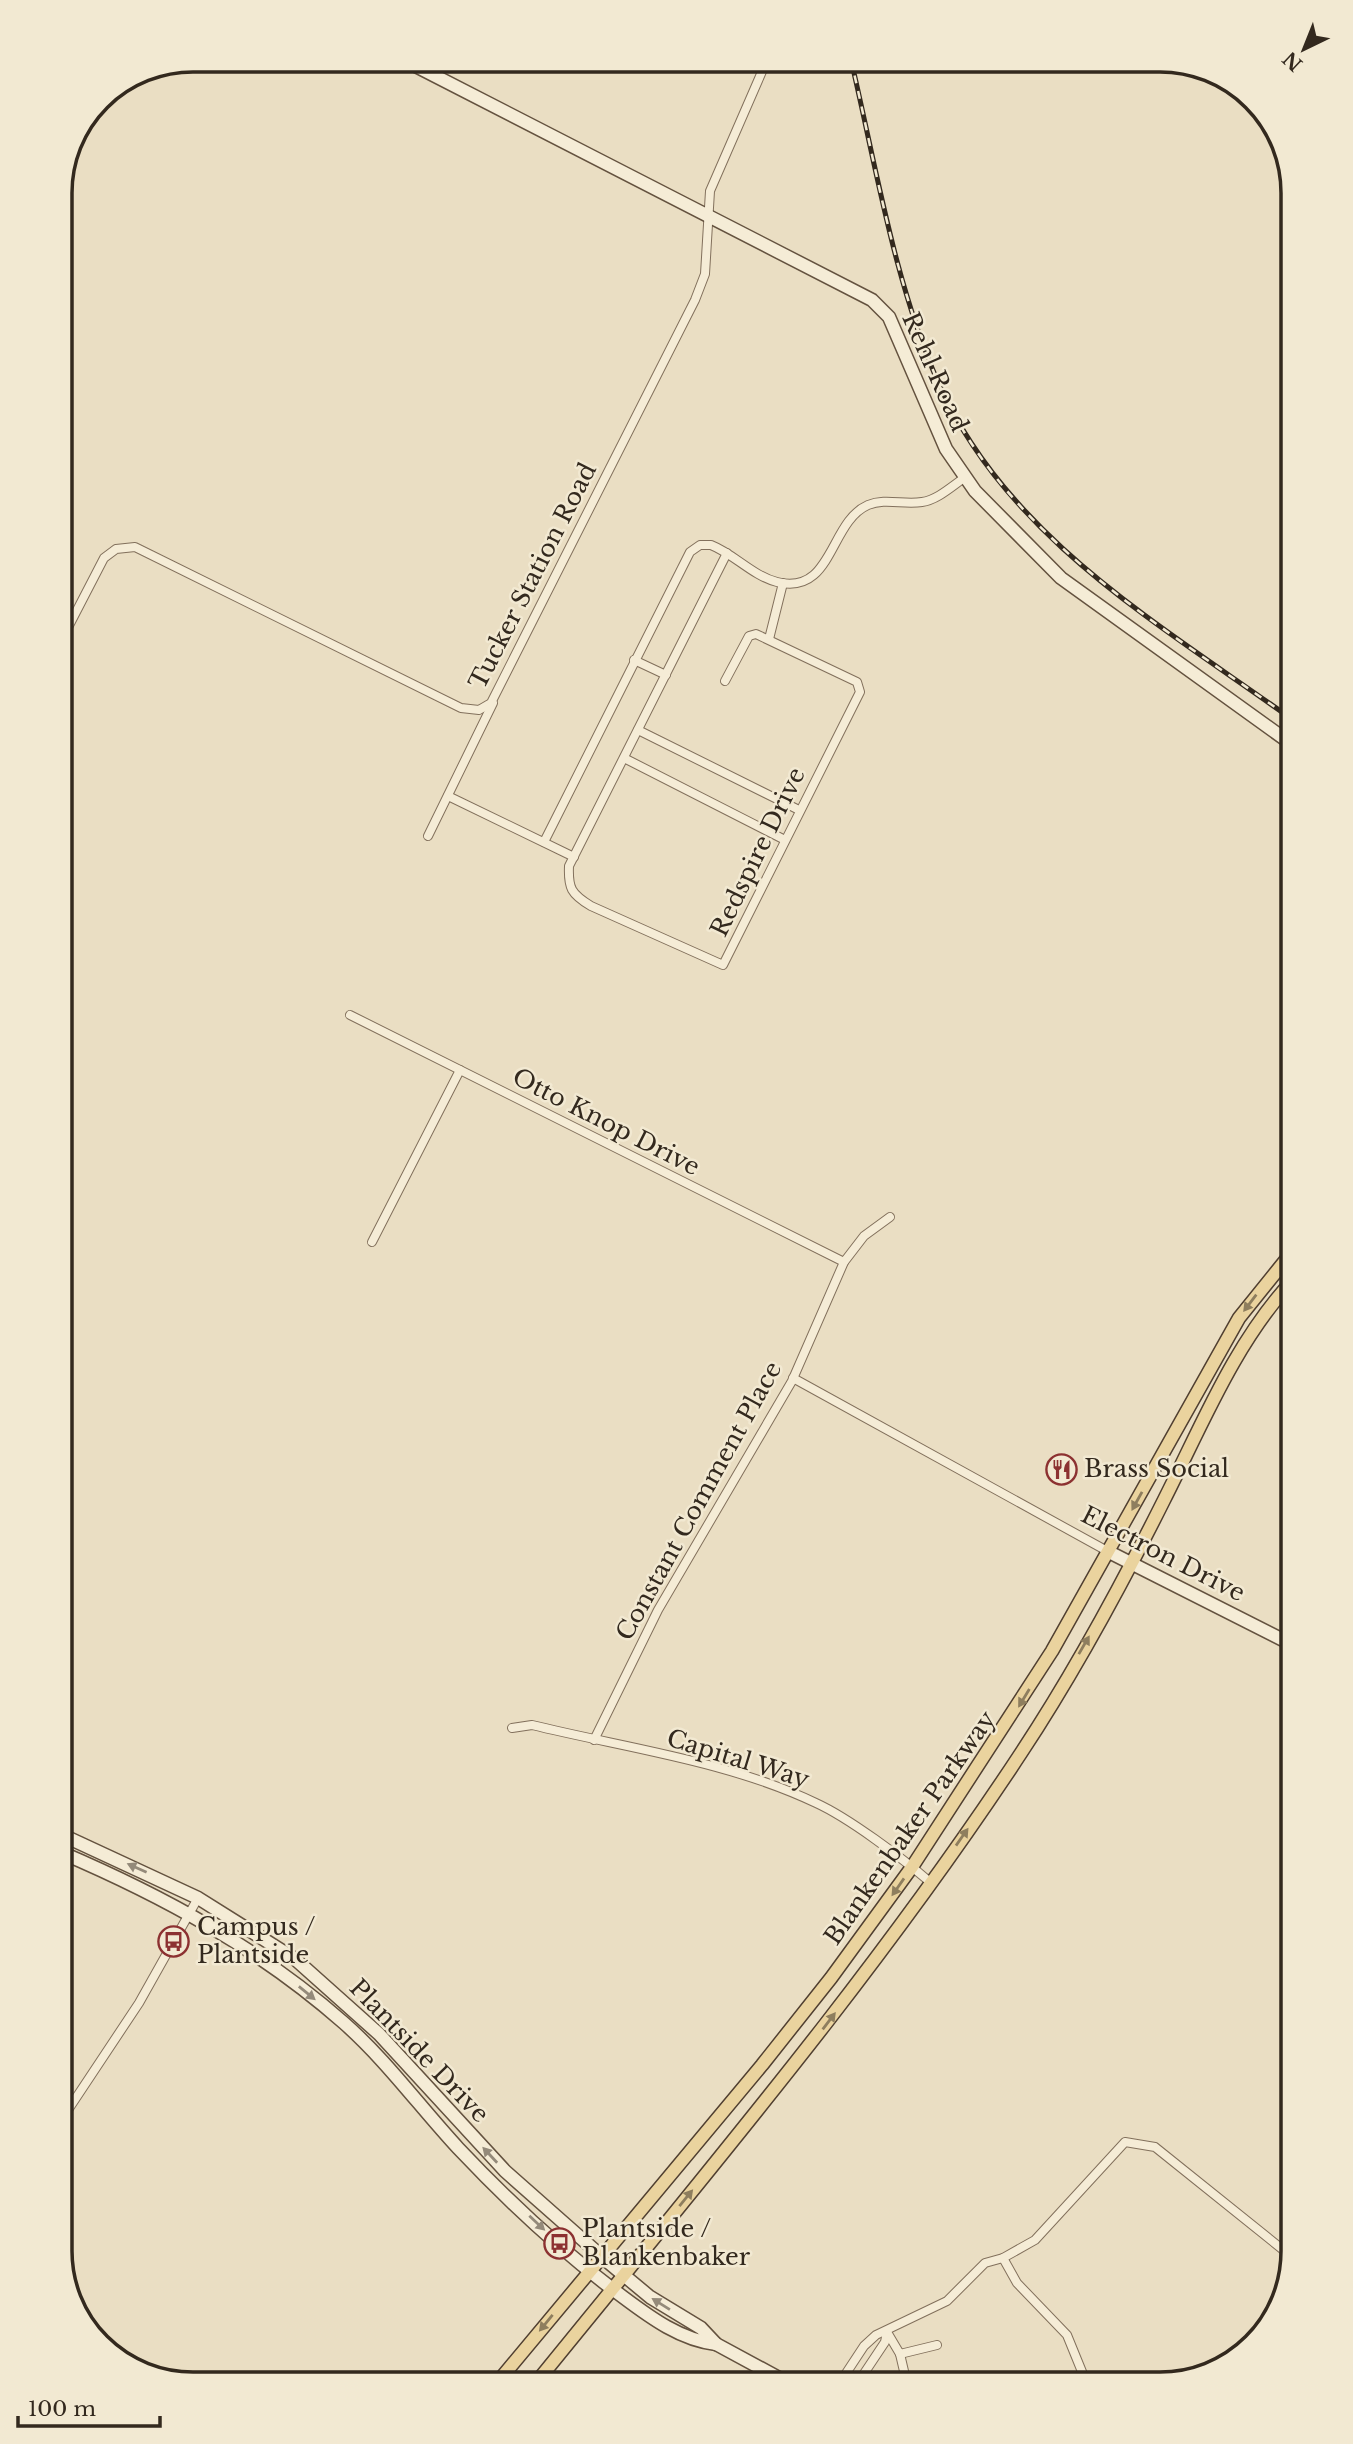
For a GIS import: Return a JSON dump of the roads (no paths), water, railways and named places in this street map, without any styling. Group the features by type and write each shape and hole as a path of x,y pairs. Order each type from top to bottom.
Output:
{"main road":[{"name":"Blankenbaker Parkway","path":"506,2372 822,1989 912,1867 1013,1716 1109,1552 1239,1318 1281,1266"},
{"name":"Blankenbaker Parkway","path":"545,2372 820,2034 1022,1751 1132,1563 1241,1350 1281,1293"}],"street":[{"name":"Rehl Road","path":"427,72 707,215 730,230 852,288 883,310 892,323 946,449 964,478 1062,578 1281,736"},
{"name":"Tucker Station Road","path":"72,620 104,558 116,549 135,547 461,708 479,710 495,698 695,300 705,274 707,215 713,181 762,72"},
{"path":"544,842 690,552 700,545 710,545 775,582 802,581 816,575 859,510 881,502 922,502 936,497 964,478"},
{"name":"Redspire Drive","path":"727,553 569,866 568,886 575,896 723,965 859,692 857,682 769,639"},
{"path":"725,681 749,636 756,634 769,639 783,583"},
{"path":"634,660 666,675"},
{"path":"428,836 495,698"},
{"path":"638,730 799,810"},
{"path":"624,758 785,840"},
{"path":"448,796 574,857"},
{"name":"Otto Knop Drive","path":"350,1016 844,1262"},
{"path":"372,1242 460,1070"},
{"name":"Constant Comment Place","path":"594,1740 658,1610 793,1378 844,1262 857,1244 890,1217"},
{"name":"Electron Drive","path":"793,1378 1109,1552 1281,1639"},
{"name":"Capital Way","path":"512,1728 532,1725 721,1769 794,1794 823,1806 930,1882"},
{"name":"Plantside Drive","path":"72,1840 198,1898 295,1959 374,2028 505,2171 601,2256 650,2297 701,2328 716,2344 768,2372"},
{"name":"Plantside Drive","path":"72,1858 190,1913 236,1940 311,1996 363,2041 482,2172 589,2270 612,2289 682,2335 694,2341 716,2344"},
{"path":"72,2104 139,2003 198,1898"},
{"path":"420,2105 434,2093"},
{"path":"847,2372 864,2346 876,2335 947,2301 985,2263 1003,2258 1043,2233 1125,2142 1155,2147 1281,2248"},
{"path":"1003,2258 1017,2283 1068,2335 1082,2372"},
{"path":"887,2332 900,2354 904,2372"},
{"path":"865,2372 885,2342 887,2332"},
{"path":"900,2354 937,2345"}],"railway":[{"path":"854,72 887,223 909,304 938,382 967,437 1004,487 1045,532 1092,574 1191,649 1281,712"}],"place":[{"name":"Brass Social","path":"1061,1469"},
{"name":"Campus / Plantside","path":"174,1941"},
{"name":"Plantside / Blankenbaker","path":"559,2243"}]}
